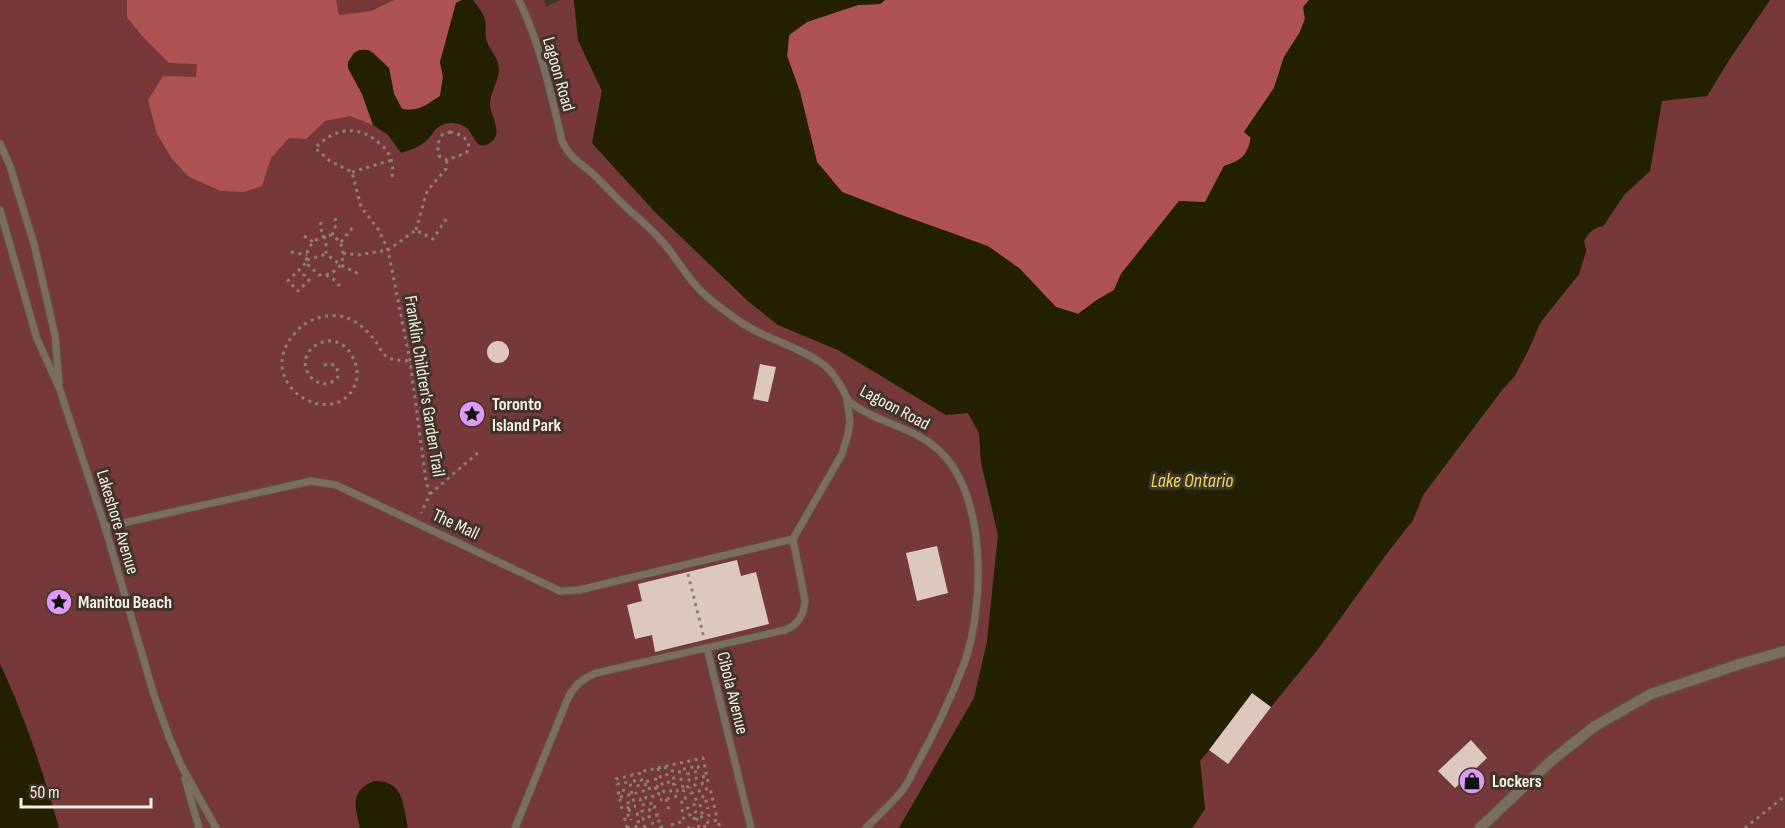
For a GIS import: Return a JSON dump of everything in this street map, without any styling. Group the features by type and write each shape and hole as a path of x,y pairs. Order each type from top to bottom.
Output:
{"street":[{"path":"1480,828 1551,761 1595,726 1651,693 1785,651"}],"lane":[{"name":"Lagoon Road","path":"519,0 539,54 562,141 574,160 592,173 660,238 701,291 744,325 821,363 834,376 847,400 870,414 934,445 949,459 966,495 977,542 978,588 969,650 954,691 903,790 866,828"},
{"name":"Lakeshore Avenue","path":"0,144 10,166 34,244 56,335 59,387"},
{"name":"Lakeshore Avenue","path":"0,210 37,339 59,387 105,527 154,695 182,767 216,828"},
{"path":"515,828 570,694 579,683 596,673 787,629 799,620 805,601 793,539 842,454 850,421 847,400"},
{"name":"The Mall","path":"105,527 311,481 336,485 560,591 579,590 793,539"},
{"name":"Cibola Avenue","path":"707,648 751,828"},
{"name":"Lakeshore Avenue","path":"182,767 199,828"}],"path":[{"path":"392,160 352,172 330,161 315,148 324,138 347,130 370,135 390,153 392,160 393,167 392,177"},
{"path":"450,132 464,137 470,149 466,153 447,160 440,157 438,153 439,139 443,134 450,132"},
{"path":"343,254 358,255 388,250 416,230 426,191 446,169 447,160"},
{"name":"Franklin Children's Garden Trail","path":"352,172 361,207 378,229 388,250 410,361 426,481 430,494 416,522"},
{"path":"332,235 336,225 335,214"},
{"path":"416,230 433,239 447,218"},
{"path":"321,222 320,227 326,241 326,254"},
{"path":"340,243 353,227"},
{"path":"303,276 309,280 298,291 288,281 307,259 313,242 324,236 332,235"},
{"path":"291,252 307,259 319,275 331,274 341,265 343,254 340,243 332,235"},
{"path":"303,236 313,242"},
{"path":"307,259 326,254"},
{"path":"326,254 361,275"},
{"path":"326,275 340,286"},
{"path":"324,365 331,364 337,367 338,377 324,384 313,380 308,375 305,364 310,351 323,342 339,343 346,347 356,362 358,372 356,383 344,399 324,404 300,397 284,377 282,365 283,352 289,339 311,320 325,316 340,316 354,320 366,329 386,356 410,361"},
{"path":"430,494 480,452"},
{"name":"Cibola Avenue","path":"686,564 707,648"},
{"path":"657,789 650,790 647,778 641,780 639,772 703,758 708,782 683,788"},
{"path":"665,766 669,785 675,784 670,765"},
{"path":"679,803 686,801 679,770 698,766 699,771 687,774 689,780 707,776"},
{"path":"658,768 664,792 677,790 678,796 660,800"},
{"path":"632,794 630,782 617,784 616,778 633,775 636,786 648,784"},
{"path":"620,797 644,791 646,798 659,795 655,776"},
{"path":"671,825 684,821 682,809 688,808 691,819 716,814 710,788 691,793 690,787"},
{"path":"625,790 618,791 622,809 636,806"},
{"path":"699,828 693,800 705,796 708,809"},
{"path":"1745,828 1785,796"},
{"path":"666,798 669,811"},
{"path":"630,815 624,816 627,828 639,826 637,812 655,809 654,803 641,805 640,799 627,801 629,808 631,820"},
{"path":"700,804 703,817"},
{"path":"645,828 643,818 658,815 660,827 665,826 666,828"},
{"path":"705,828 704,823 718,820 720,828"},
{"path":"652,822 654,828"},
{"path":"687,828 693,826 693,828"}],"shaded area":[{"name":"Toronto Island Park","path":"0,0 544,0 546,7 560,0 574,0 578,40 602,91 592,143 655,212 748,301 778,325 838,350 946,415 968,413 979,433 981,462 998,535 987,642 974,698 899,828 59,828 33,745 0,664"},
{"path":"127,0 336,0 339,15 371,11 394,0 462,0 456,3 440,62 443,77 440,96 418,109 402,109 394,94 389,68 374,53 364,49 348,68 362,94 373,125 350,116 325,121 306,139 289,138 271,158 262,186 244,192 221,191 189,177 172,159 157,134 148,100 163,76 196,77 197,64 169,63 127,17"},
{"path":"885,0 1309,0 1304,7 1305,18 1300,32 1284,57 1274,88 1244,132 1251,137 1248,149 1235,162 1224,166 1205,203 1179,201 1121,274 1114,290 1078,314 1056,307 1019,268 896,213 842,192 817,162 800,92 787,56 789,35 807,22 858,5 880,4"},
{"path":"1770,0 1785,0 1785,828 1192,828 1205,809 1200,761 1388,552 1413,520 1423,495 1514,377 1540,323 1579,274 1586,251 1584,241 1594,229 1604,226 1624,195 1650,171 1662,100 1707,96"}],"water":[{"path":"462,0 473,0 483,14 486,22 486,39 498,63 499,73 490,103 496,129 495,138 486,145 479,145 468,129 451,123 441,125 420,145 401,153 388,135 373,125 362,94 348,68 348,62 359,50 369,50 389,68 394,94 402,109 413,110 426,105 440,96 443,77 440,62 456,3"},
{"name":"Lake Ontario","path":"574,0 885,0 880,4 858,5 807,22 789,35 787,56 800,92 817,162 842,192 988,246 1019,268 1056,307 1078,314 1114,290 1121,274 1179,201 1205,202 1224,166 1235,162 1248,149 1251,138 1244,132 1274,88 1284,57 1300,32 1305,19 1303,7 1309,0 1770,0 1707,96 1662,101 1650,171 1624,195 1603,226 1594,229 1588,235 1584,241 1586,251 1579,274 1540,323 1514,377 1423,495 1413,520 1319,648 1271,707 1209,750 1200,761 1205,809 1192,828 899,828 974,698 987,642 998,535 981,462 979,433 968,413 946,415 838,350 778,325 748,301 655,212 592,143 602,91 578,40"},
{"path":"0,664 33,745 59,828 0,828"},
{"path":"374,781 384,782 397,789 403,803 408,828 360,828 356,807 357,795 366,785"}],"building":[{"path":"498,341 506,344 509,352 506,360 498,363 490,360 487,352 490,344"},
{"path":"760,364 776,367 768,402 753,399"},
{"path":"937,546 948,593 917,601 906,553"},
{"path":"737,560 741,576 756,572 769,624 655,652 652,635 635,639 627,605 642,601 638,584"},
{"path":"1252,693 1271,707 1228,764 1209,750"},
{"path":"1471,740 1487,758 1455,788 1438,771"}],"place":[{"name":"Toronto Island Park","path":"472,414"},
{"name":"Manitou Beach","path":"59,602"},
{"name":"Lockers","path":"1472,781"}]}
